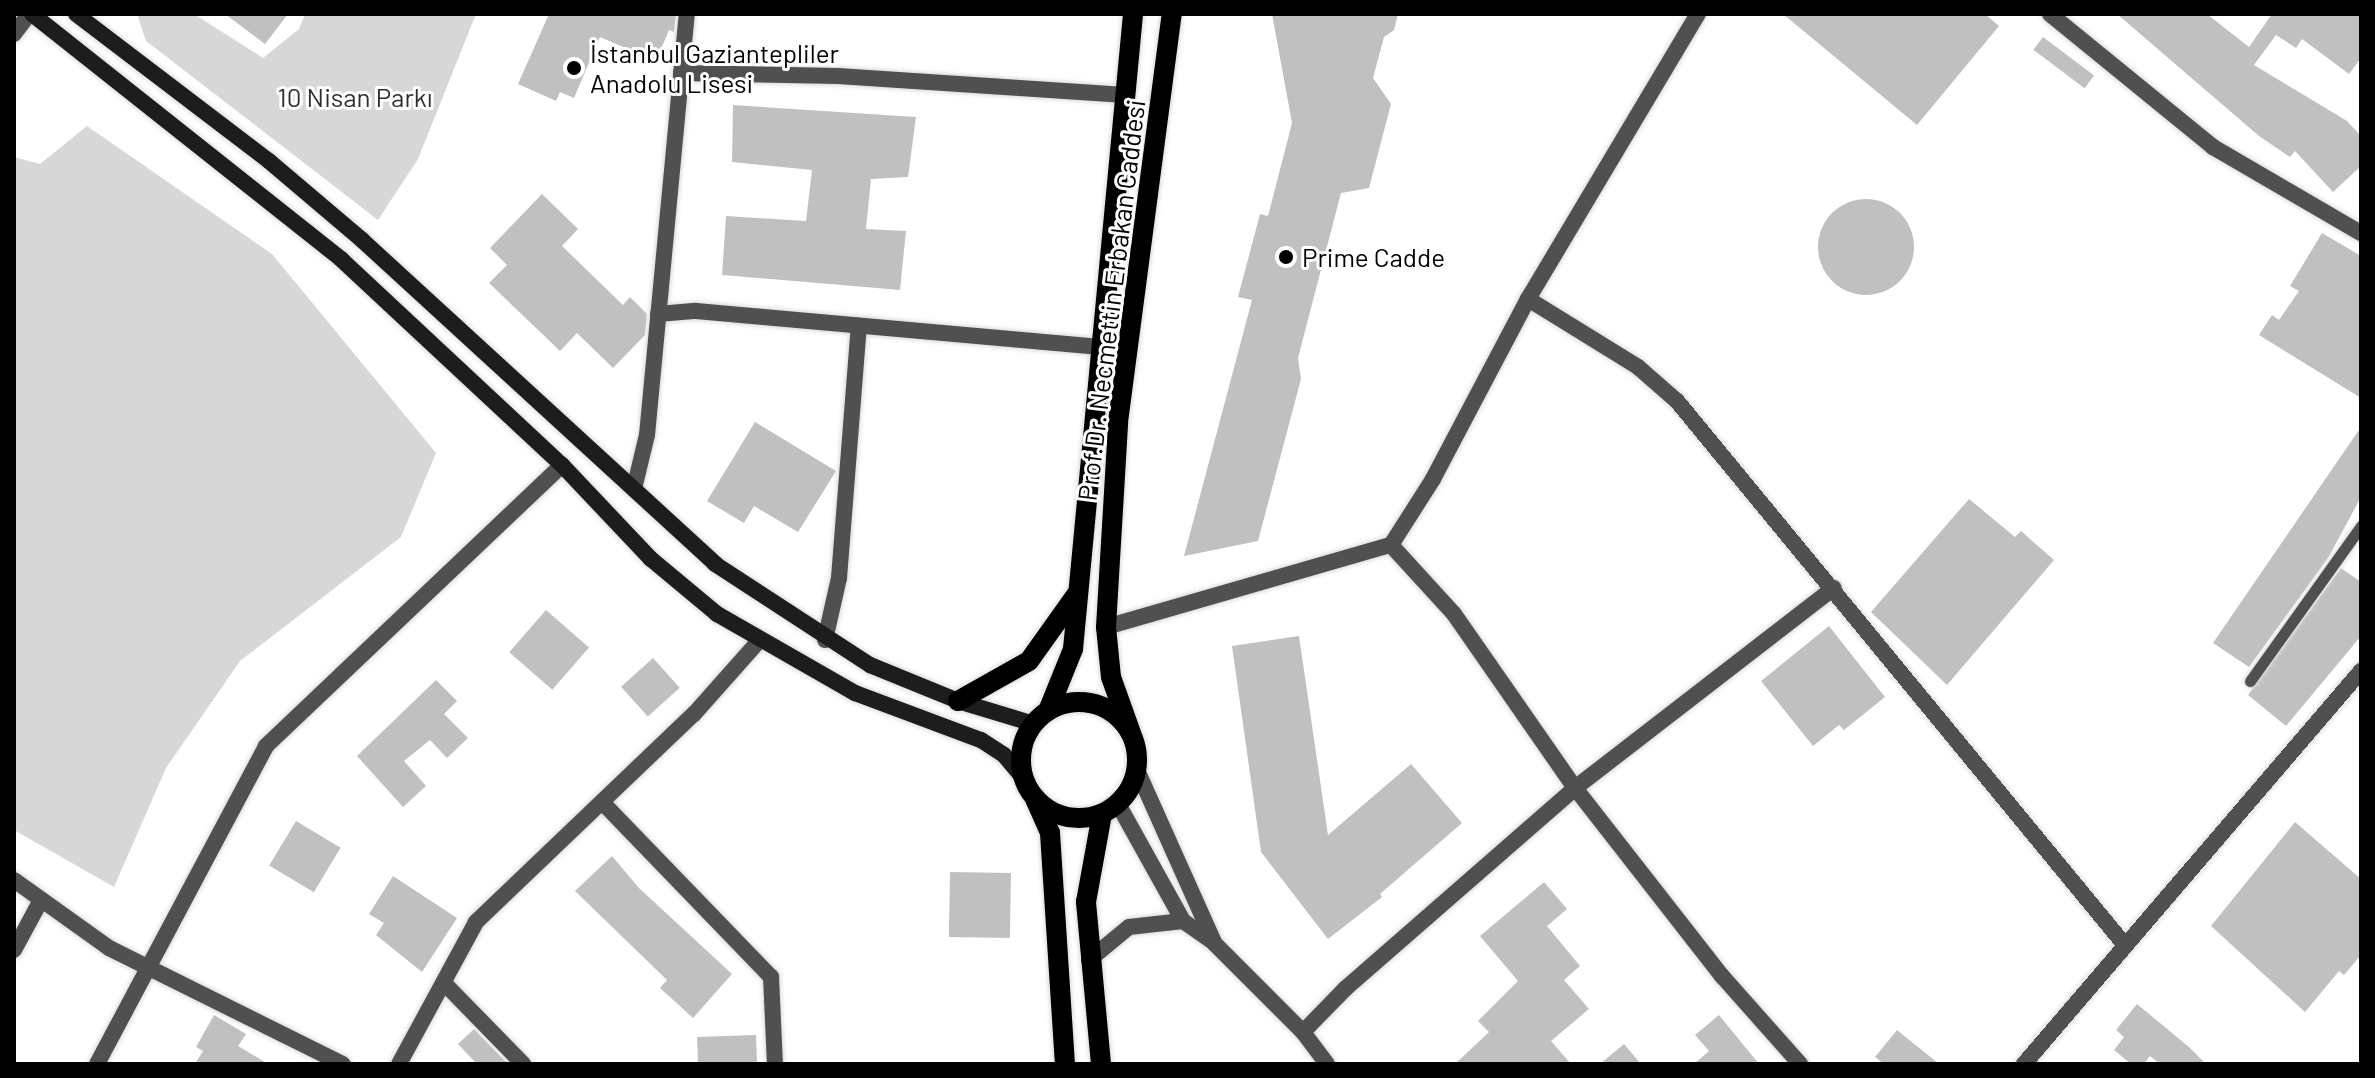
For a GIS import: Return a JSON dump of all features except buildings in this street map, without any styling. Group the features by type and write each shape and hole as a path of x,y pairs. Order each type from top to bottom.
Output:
{"main road":[{"name":"Prof.Dr. Necmettin Erbakan Caddesi","path":"1041,717 1073,649 1133,14"},
{"name":"Prof.Dr. Necmettin Erbakan Caddesi","path":"1131,733 1111,677 1106,627 1118,422 1172,14"},
{"path":"958,701 1029,661 1078,592"},
{"path":"1065,1064 1050,833 1029,787 1021,760 1041,717 1066,703 1104,707 1131,733 1137,770 1110,809 1086,902 1101,1064"},
{"path":"1029,787 1064,816 1110,809"}],"street":[{"path":"14,34 30,14 271,199 562,465 651,559 758,642 855,693 981,740 1004,755 1029,787"},
{"path":"76,14 310,195 715,564 825,640 870,665 958,701 1041,717"},
{"path":"634,489 647,435 687,14"},
{"path":"1106,627 1391,545 1433,479 1528,299 1698,14"},
{"path":"2050,14 2213,147 2361,233"},
{"path":"681,73 838,76 1125,95"},
{"path":"1528,299 1638,367 1677,401 1834,588 1930,714 2124,944"},
{"path":"658,314 696,311 1100,347"},
{"path":"825,640 839,578 859,326"},
{"path":"97,1064 266,746 562,465"},
{"path":"1391,545 1454,614 1575,788 1722,976 1800,1064"},
{"path":"1303,1032 1346,988 1575,788 1834,588"},
{"path":"399,1064 476,922 694,714 758,642"},
{"path":"2024,1064 2361,671"},
{"path":"1137,770 1214,943"},
{"path":"602,802 771,977 775,1064"},
{"path":"1110,809 1183,921 1214,943 1303,1032 1327,1064"},
{"path":"14,880 109,948 150,965 343,1064"},
{"path":"14,950 41,900"},
{"path":"1089,960 1129,927 1183,921"},
{"path":"445,984 523,1064"}],"lane":[{"path":"2250,681 2361,526"}],"green space":[{"name":"10 Nisan Parkı","path":"137,14 194,14 263,58 299,29 305,14 476,14 418,159 378,220 146,41"},
{"path":"87,126 272,254 436,453 401,537 240,661 166,768 114,887 14,830 14,157 40,164"}],"place":[{"name":"İstanbul Gaziantepliler Anadolu Lisesi","path":"574,68"},
{"name":"Prime Cadde","path":"1286,257"}]}
